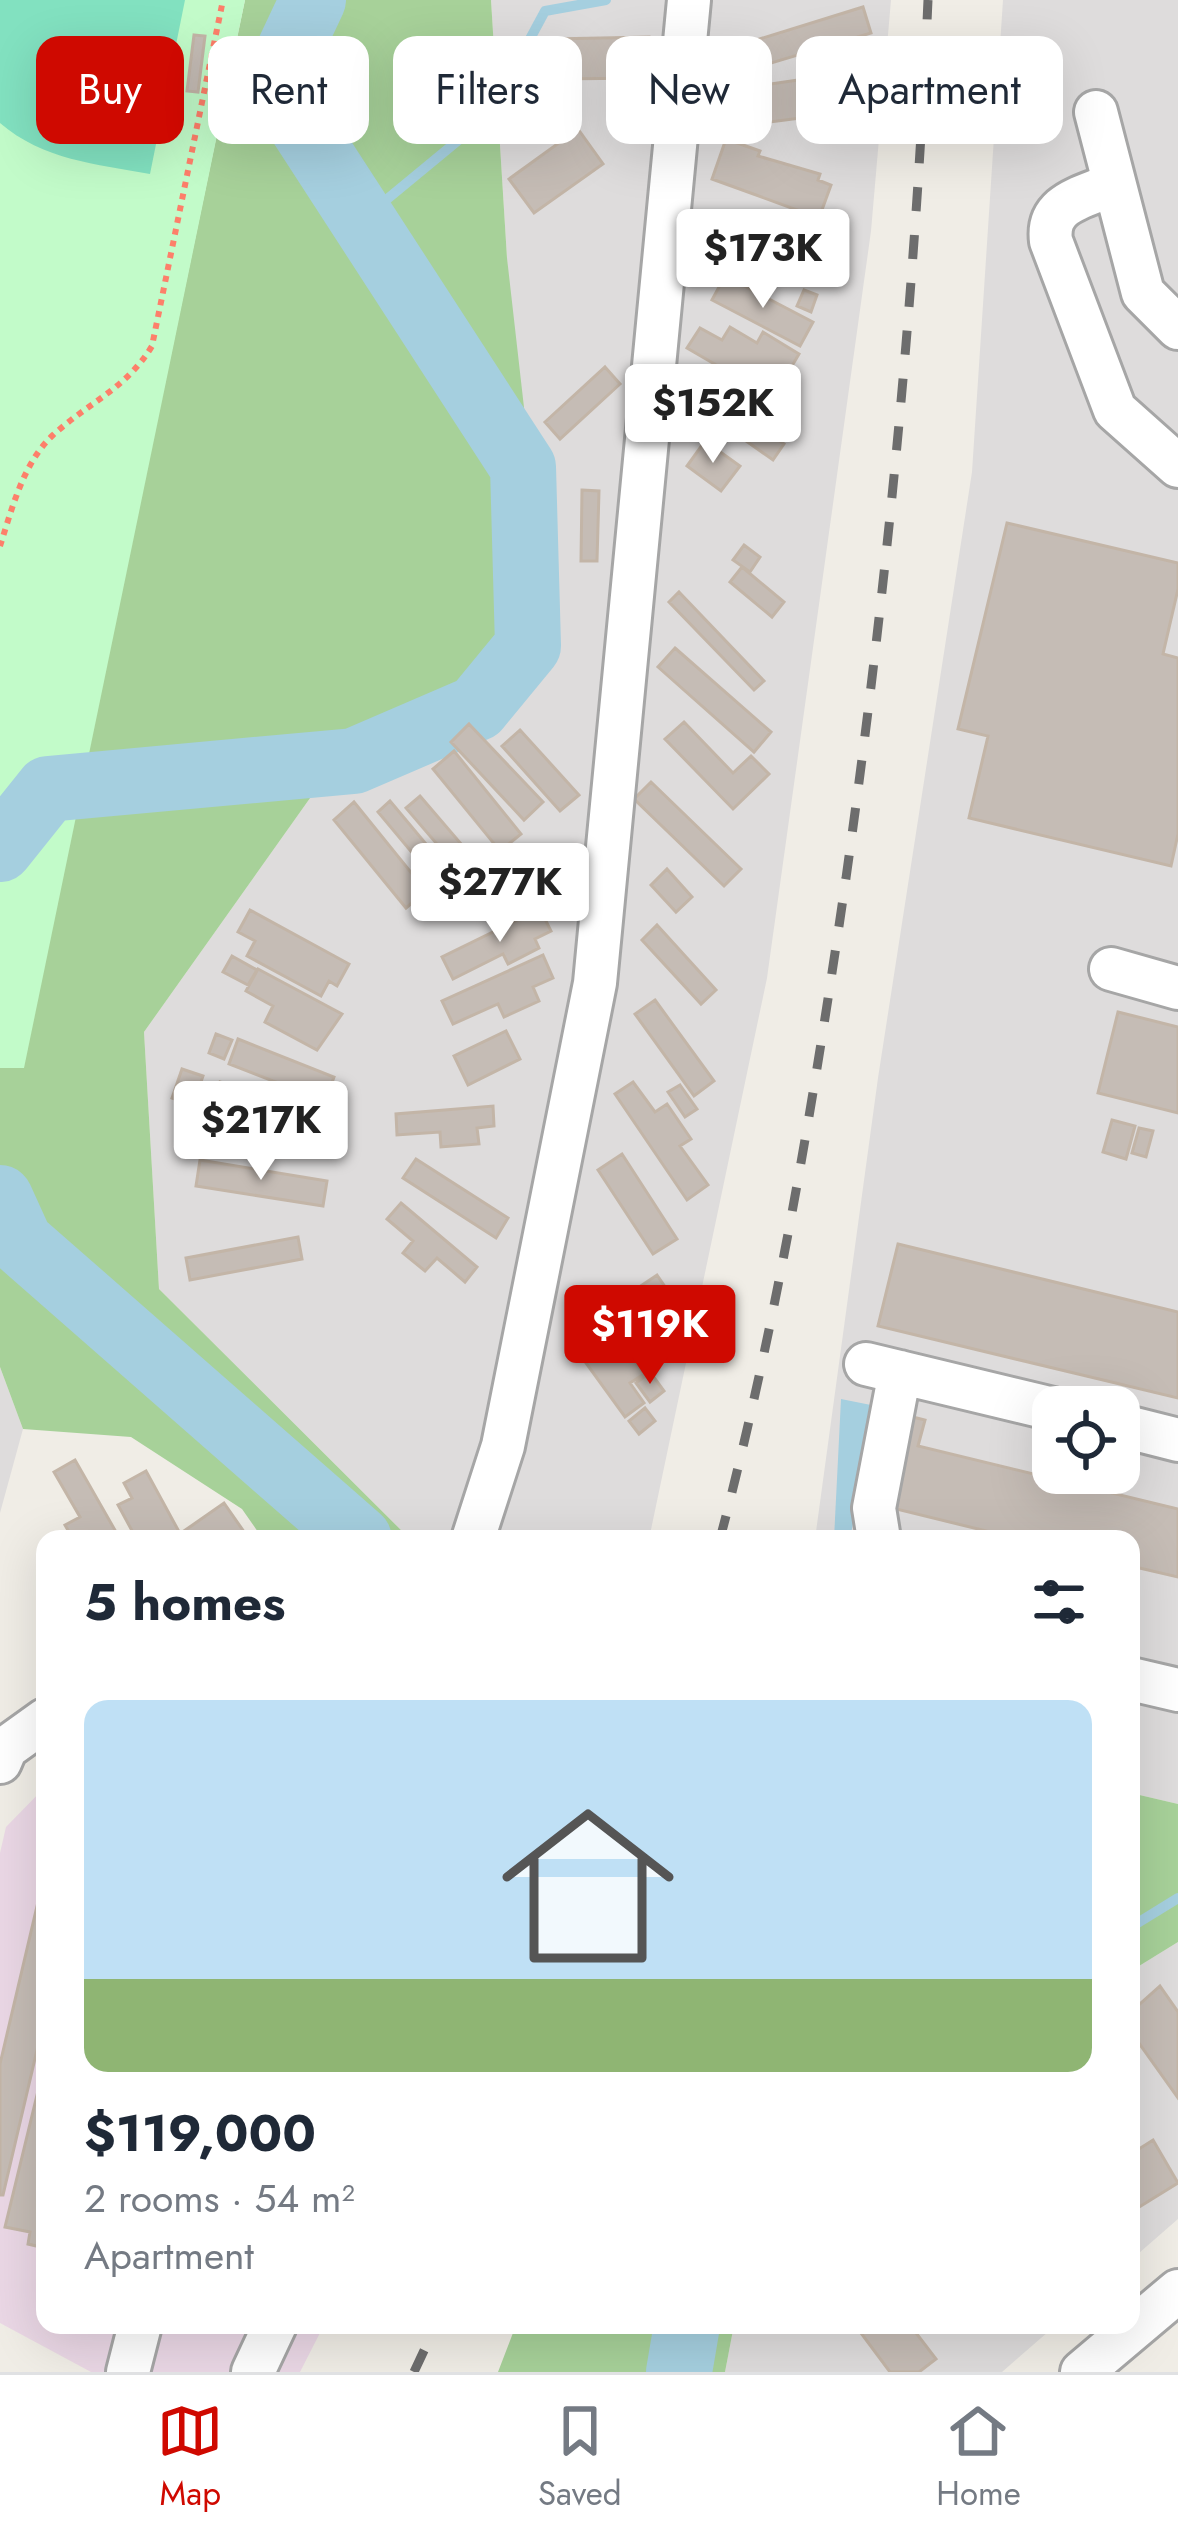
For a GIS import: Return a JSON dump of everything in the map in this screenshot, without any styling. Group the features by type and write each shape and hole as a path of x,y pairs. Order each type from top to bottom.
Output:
{"street":[{"path":"476,1530 503,1446 595,983 689,0"},
{"path":"1096,112 1143,292 1178,328"},
{"path":"1113,184 1055,211 1049,223 1051,241 1115,410 1178,466"},
{"path":"1111,969 1178,988"},
{"path":"878,1530 874,1508 883,1368 1032,1404"},
{"path":"1140,1430 1178,1439"},
{"path":"1140,1681 1178,1690"},
{"path":"0,1762 6,1748 36,1726"},
{"path":"1140,2322 1178,2290"},
{"path":"128,2372 138,2334"},
{"path":"253,2372 271,2334"},
{"path":"1082,2372 1126,2334"}],"path":[{"path":"0,547 19,487 50,437 136,372 152,346 224,0"}],"shaded area":[{"path":"491,0 891,0 888,36 796,36 796,144 879,144 871,231 767,978 651,1530 401,1530 159,1289 144,1032 325,777 401,764 525,685 500,144 582,144 582,36 493,36"},
{"path":"1003,0 1178,0 1178,1804 1140,1795 1140,1530 816,1530 878,1078 972,472 994,144 1063,144 1063,36 1001,36"},
{"path":"0,1367 23,1429 0,1513"},
{"path":"36,1796 36,2334 319,2334 300,2372 91,2372 0,2323 0,1853 6,1827"},
{"path":"1178,1942 1178,2219 1140,2252 1140,1965"},
{"path":"732,2334 1046,2334 1002,2372 725,2372"}],"green space":[{"path":"0,0 245,0 238,36 208,36 208,144 215,144 24,1068 0,1068"},
{"path":"0,0 185,0 178,36 36,36 36,144 156,144 150,174 52,153 34,145 0,123"},
{"path":"245,0 491,0 493,36 393,36 393,144 500,144 507,258 550,636 526,685 400,764 325,777 144,1032 159,1289 401,1530 257,1530 242,1509 131,1437 23,1429 0,1367 0,622 164,388 215,144 369,144 369,36 237,36"},
{"path":"1140,1795 1178,1804 1178,1942 1140,1965"},
{"path":"513,2334 732,2334 725,2372 498,2372"}],"water":[{"path":"841,1399 876,1406 852,1530 834,1530"}],"building":[{"path":"863,7 871,33 796,36 796,56 772,63 769,36"},
{"path":"194,35 205,36 198,92 187,91"},
{"path":"582,38 606,38 606,78 582,79"},
{"path":"796,80 796,119 772,122 772,84"},
{"path":"582,135 603,164 534,213 509,179 557,144 582,144"},
{"path":"724,144 740,144 760,151 758,156 820,174 818,180 831,185 819,218 712,179"},
{"path":"753,215 772,223 774,215 801,226 791,251 799,254 791,272 722,243 729,227 746,233"},
{"path":"725,276 813,322 800,346 712,300"},
{"path":"804,290 817,295 811,312 797,306"},
{"path":"730,327 757,343 763,332 799,354 773,398 687,348 700,328 722,340"},
{"path":"605,367 620,384 560,439 545,422"},
{"path":"706,390 784,444 773,460 695,405"},
{"path":"705,441 740,466 721,491 687,466"},
{"path":"582,490 599,491 597,561 581,561"},
{"path":"1007,523 1178,563 1178,589 1163,654 1178,658 1178,834 1171,866 969,818 988,736 958,729"},
{"path":"744,545 760,557 750,572 733,560"},
{"path":"742,567 784,602 772,617 730,582"},
{"path":"679,592 764,681 754,690 669,602"},
{"path":"675,648 771,732 754,752 658,667"},
{"path":"684,722 733,773 751,756 769,774 733,809 665,739"},
{"path":"469,724 543,802 524,820 451,742"},
{"path":"520,730 579,795 560,811 502,746"},
{"path":"454,751 521,834 500,851 433,769"},
{"path":"651,782 741,869 724,886 634,799"},
{"path":"420,796 474,859 460,871 406,808"},
{"path":"390,801 452,875 440,886 378,812"},
{"path":"354,802 426,891 406,908 334,820"},
{"path":"667,869 692,897 676,912 651,885"},
{"path":"540,909 551,931 535,939 539,948 508,964 503,954 453,979 442,957"},
{"path":"250,910 349,964 337,986 329,981 321,996 247,956 255,941 238,932"},
{"path":"657,925 716,990 701,1004 642,940"},
{"path":"543,955 553,978 533,987 539,1001 504,1017 498,1004 453,1024 442,1001"},
{"path":"232,956 257,970 248,985 223,972"},
{"path":"258,969 342,1014 317,1050 265,1022 273,1006 246,991"},
{"path":"655,1000 714,1081 694,1096 635,1014"},
{"path":"1118,1012 1178,1027 1178,1113 1098,1093"},
{"path":"506,1031 520,1059 468,1085 454,1056"},
{"path":"216,1034 232,1040 224,1059 209,1053"},
{"path":"238,1039 334,1077 325,1101 229,1064"},
{"path":"182,1069 203,1076 193,1105 172,1098"},
{"path":"220,1082 327,1117 319,1141 213,1106"},
{"path":"633,1082 655,1112 667,1104 691,1139 680,1146 708,1185 687,1200 615,1094"},
{"path":"680,1085 697,1109 685,1117 668,1092"},
{"path":"493,1106 494,1126 477,1128 479,1144 441,1147 440,1132 397,1135 396,1114"},
{"path":"1112,1120 1135,1126 1126,1159 1103,1152"},
{"path":"1139,1128 1153,1131 1146,1157 1132,1153"},
{"path":"622,1154 677,1239 653,1254 598,1170"},
{"path":"416,1159 508,1218 496,1238 403,1178"},
{"path":"200,1160 327,1181 323,1206 196,1186"},
{"path":"401,1203 477,1267 465,1282 437,1258 425,1271 403,1253 413,1241 387,1219"},
{"path":"298,1237 302,1259 190,1280 186,1258"},
{"path":"898,1244 1178,1312 1178,1398 1140,1386 878,1326"},
{"path":"657,1275 683,1313 659,1330 673,1351 661,1359 620,1300"},
{"path":"605,1321 644,1374 630,1383 644,1403 625,1417 573,1345"},
{"path":"650,1372 664,1391 650,1402 636,1383"},
{"path":"645,1408 655,1421 639,1434 629,1421"},
{"path":"909,1416 925,1420 918,1446 1032,1474 1032,1494 1116,1494 1178,1509 1178,1577 1140,1568 1140,1530 982,1530 888,1507"},
{"path":"75,1460 115,1530 68,1530 65,1525 80,1517 54,1472"},
{"path":"146,1471 178,1530 132,1530 118,1505 132,1498 124,1483"},
{"path":"224,1503 243,1530 185,1530"},
{"path":"36,1910 36,2054 3,2195 0,2064"},
{"path":"1160,1986 1178,2012 1178,2098 1140,2045 1140,2004"},
{"path":"36,2099 36,2246 28,2244 30,2232 5,2227"},
{"path":"1153,2140 1178,2183 1140,2207 1140,2148"},
{"path":"862,2334 917,2334 936,2359 919,2372 890,2372"}],"waterway":[{"path":"0,849 48,789 354,761 477,708 528,646 523,467 274,83 313,0"},
{"path":"363,219 489,115 545,11 606,0"},
{"path":"0,1198 20,1242 349,1530"},
{"path":"1140,1921 1178,1898"},
{"path":"679,2372 685,2334"}],"railway":[{"path":"722,1530 792,1210 846,878 898,440 928,0"},
{"path":"414,2372 432,2334"}]}
